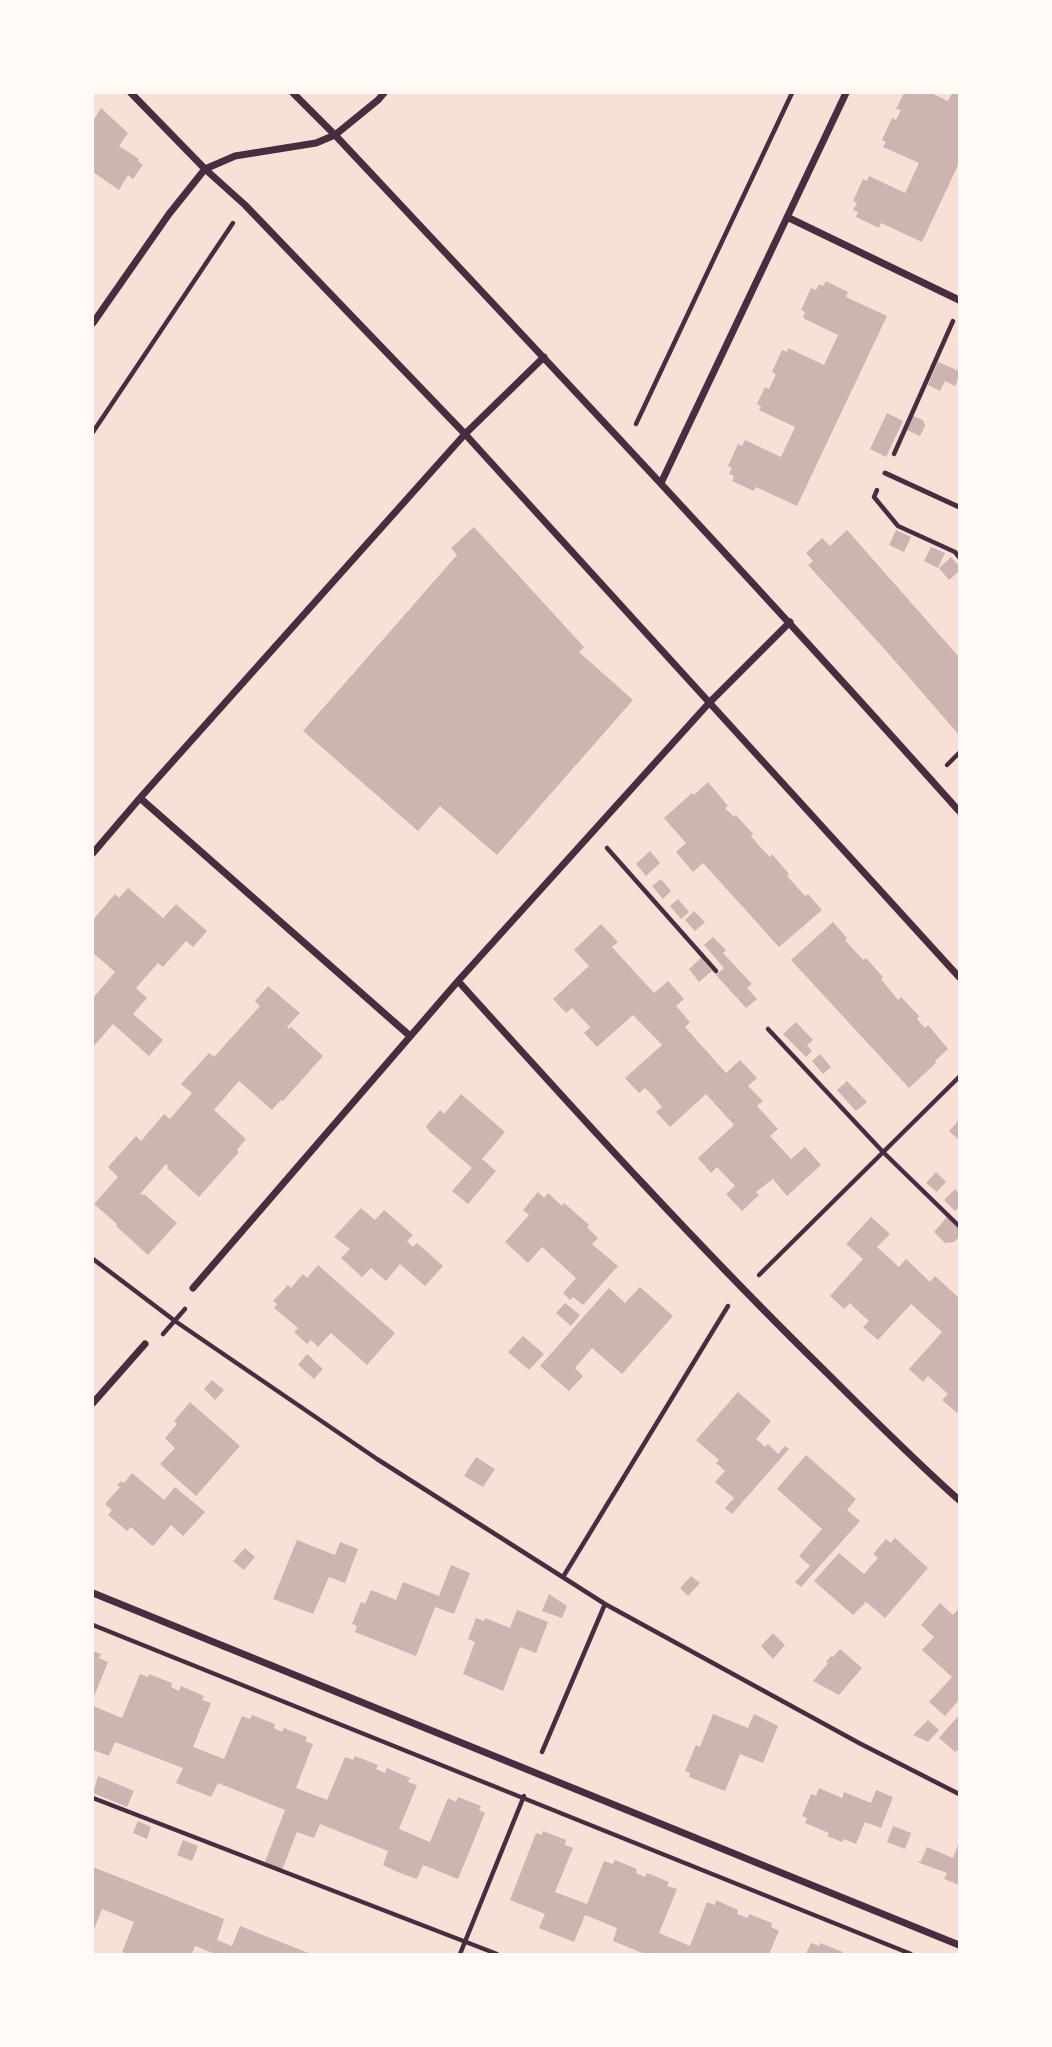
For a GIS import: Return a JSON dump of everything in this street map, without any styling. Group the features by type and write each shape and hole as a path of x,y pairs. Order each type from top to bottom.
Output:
{"street":[{"path":"131,93 205,169 245,205 465,434 959,977"},
{"path":"293,93 626,445 790,622 959,811"},
{"path":"93,323 205,169 235,156 316,143 335,135 384,93"},
{"path":"661,483 846,93"},
{"path":"787,217 959,300"},
{"path":"93,853 465,434 544,357"},
{"path":"193,1288 458,981 709,703 790,622"},
{"path":"140,798 410,1037"},
{"path":"458,981 742,1291 959,1500"},
{"path":"93,1403 145,1344"},
{"path":"93,1593 959,1945"}],"lane":[{"path":"885,472 959,507"}],"path":[{"path":"626,445 792,93"},
{"path":"93,432 245,205"},
{"path":"954,320 874,497 898,526 955,552 959,557"},
{"path":"591,834 609,850 716,971"},
{"path":"768,1029 883,1152 959,1226"},
{"path":"93,1259 175,1321 377,1459 605,1604 859,1743 959,1794"},
{"path":"145,1344 156,1342 175,1321 195,1297 193,1288"},
{"path":"93,1625 911,1954"},
{"path":"93,1798 497,1954"}],"building":[{"path":"904,93 931,93 948,101 952,93 959,93 959,163 922,242 881,223 879,228 856,217 858,212 853,210 857,203 853,201 863,179 867,181 869,176 905,193 919,163 883,147 886,142 882,140 892,118 896,120 901,110 896,109"},
{"path":"101,108 128,133 119,146 139,159 143,165 133,179 128,175 119,190 93,172 93,121"},
{"path":"826,281 848,292 846,297 887,316 797,506 756,487 754,491 732,481 734,476 729,474 732,468 728,466 738,444 742,446 745,440 781,457 795,427 759,410 761,406 757,404 765,387 769,389 776,374 772,372 782,350 787,352 788,348 824,365 838,335 803,318 805,312 801,310 811,288 816,290 819,284 823,286"},
{"path":"938,362 959,371 955,386 945,381 940,391 928,385"},
{"path":"887,413 903,421 886,457 870,449"},
{"path":"913,416 923,420 925,426 920,436 907,430"},
{"path":"474,527 584,647 579,652 633,700 497,855 440,806 418,831 303,731 457,555 451,548"},
{"path":"847,530 959,657 959,735 808,565 813,561 806,553 822,538 830,546"},
{"path":"896,530 911,537 904,552 889,545"},
{"path":"931,547 945,553 938,568 924,561"},
{"path":"951,557 959,566 959,571 949,580 939,568"},
{"path":"708,782 728,806 725,808 734,817 736,815 753,834 751,836 760,847 770,857 772,854 789,874 787,876 822,910 779,947 703,863 693,872 676,852 686,843 664,818"},
{"path":"650,851 660,863 646,876 636,864"},
{"path":"661,879 671,891 663,899 652,886"},
{"path":"128,888 163,918 176,904 207,931 193,947 186,941 163,967 158,963 136,988 147,998 133,1014 163,1040 149,1056 113,1024 93,1047 93,998 115,972 93,953 93,920 115,894 119,898"},
{"path":"678,899 689,912 681,919 670,906"},
{"path":"694,911 705,922 695,931 685,920"},
{"path":"833,922 863,960 866,958 883,977 881,979 898,1000 901,997 919,1016 917,1019 925,1028 928,1025 948,1049 909,1088 791,960"},
{"path":"601,924 618,942 612,947 654,993 668,981 684,999 676,1006 690,1022 685,1027 726,1073 740,1060 757,1078 748,1086 763,1101 757,1106 778,1129 770,1136 791,1159 805,1147 821,1165 787,1196 773,1179 756,1192 759,1195 742,1211 726,1194 735,1186 717,1167 711,1173 698,1158 734,1125 706,1094 670,1127 656,1112 662,1107 654,1097 645,1088 639,1093 625,1078 662,1045 633,1015 597,1047 584,1033 590,1027 572,1008 566,1013 553,999 589,966 574,950"},
{"path":"713,937 726,950 723,953 752,984 747,988 757,999 746,1008 716,975 724,968 704,945"},
{"path":"701,958 712,971 699,982 689,969"},
{"path":"268,986 300,1013 287,1027 291,1027 323,1056 272,1110 239,1081 214,1110 246,1139 237,1150 239,1152 199,1197 167,1168 166,1164 140,1194 144,1194 177,1223 148,1255 94,1204 118,1177 108,1167 136,1136 141,1141 164,1114 170,1119 192,1093 181,1084 209,1053 214,1057 260,1006 255,1001"},
{"path":"796,1022 813,1040 807,1045 812,1051 806,1057 783,1034"},
{"path":"820,1054 831,1067 823,1074 812,1061"},
{"path":"847,1081 867,1102 856,1111 837,1090"},
{"path":"461,1094 505,1132 482,1159 496,1171 468,1204 452,1191 472,1168 426,1126 440,1110 444,1114"},
{"path":"959,1120 959,1140 949,1131"},
{"path":"936,1172 946,1182 937,1192 926,1183"},
{"path":"955,1189 959,1194 959,1207 955,1211 944,1200"},
{"path":"538,1192 544,1198 548,1193 562,1206 564,1203 587,1223 587,1227 598,1238 592,1244 618,1266 583,1305 573,1297 570,1300 563,1293 576,1278 542,1247 528,1263 505,1242 529,1215 523,1210"},
{"path":"361,1208 375,1220 384,1210 413,1235 407,1241 413,1247 417,1243 443,1266 425,1286 400,1264 386,1281 371,1268 362,1277 341,1258 350,1249 334,1237"},
{"path":"871,1217 890,1234 877,1247 899,1267 906,1259 930,1282 935,1276 959,1298 957,1413 942,1400 948,1394 928,1376 923,1382 909,1369 942,1332 911,1304 878,1340 863,1327 869,1321 850,1303 844,1309 830,1296 863,1259 846,1244"},
{"path":"947,1217 959,1229 959,1237 954,1242 945,1243 934,1232"},
{"path":"318,1265 395,1333 367,1365 331,1333 318,1347 311,1340 307,1344 294,1332 298,1328 274,1308 277,1304 273,1301 288,1285 291,1288 303,1274 307,1278"},
{"path":"640,1287 673,1316 622,1374 592,1348 575,1368 583,1376 569,1391 540,1366 609,1288 625,1303"},
{"path":"565,1303 580,1315 571,1326 556,1313"},
{"path":"523,1336 544,1354 529,1370 508,1352"},
{"path":"307,1354 323,1369 314,1379 298,1365"},
{"path":"212,1380 224,1390 215,1400 204,1389"},
{"path":"738,1392 771,1421 756,1439 765,1447 768,1444 778,1454 785,1446 789,1449 732,1514 725,1508 734,1498 715,1482 725,1471 716,1463 719,1460 696,1440"},
{"path":"190,1402 240,1446 196,1496 160,1464 175,1448 165,1438 177,1424 174,1421"},
{"path":"806,1455 856,1499 847,1510 860,1521 801,1587 795,1582 810,1566 799,1556 822,1529 777,1489"},
{"path":"476,1457 495,1469 483,1487 464,1476"},
{"path":"132,1473 164,1500 175,1487 205,1512 183,1536 171,1525 153,1546 151,1545 131,1527 127,1531 108,1515 112,1510 105,1504 120,1487 117,1485 122,1481 124,1483"},
{"path":"895,1538 928,1568 885,1618 866,1602 853,1615 814,1581 839,1553 864,1574 878,1558 873,1554 886,1539 891,1543"},
{"path":"297,1540 335,1555 340,1542 358,1549 345,1583 329,1577 313,1614 273,1599"},
{"path":"245,1548 255,1557 244,1570 233,1561"},
{"path":"451,1565 470,1573 454,1614 435,1607 416,1656 355,1632 357,1626 352,1624 361,1602 365,1604 371,1590 396,1600 403,1582 439,1596"},
{"path":"691,1576 700,1583 688,1596 680,1588"},
{"path":"549,1594 567,1606 562,1618 542,1611"},
{"path":"940,1603 953,1615 959,1608 959,1700 945,1716 929,1702 952,1677 922,1650 934,1637 921,1625"},
{"path":"517,1610 548,1622 536,1653 520,1647 503,1691 463,1674 475,1642 468,1639 476,1618 484,1621 485,1618 510,1628"},
{"path":"773,1633 785,1645 773,1659 761,1646"},
{"path":"840,1649 862,1668 839,1695 813,1681 831,1656"},
{"path":"93,1651 101,1654 99,1658 108,1662 93,1699"},
{"path":"140,1674 148,1677 149,1674 172,1683 171,1687 179,1691 181,1686 204,1696 202,1700 211,1703 193,1747 224,1759 242,1716 250,1719 252,1715 275,1724 274,1728 282,1732 284,1728 307,1737 305,1741 313,1744 296,1788 327,1800 345,1757 353,1760 355,1756 378,1765 376,1769 385,1773 387,1768 410,1778 408,1782 417,1785 399,1829 430,1842 448,1798 456,1802 458,1797 481,1806 479,1810 485,1813 458,1879 423,1865 417,1879 400,1873 383,1865 388,1851 320,1824 314,1838 297,1832 282,1870 265,1862 285,1810 218,1783 211,1797 176,1783 183,1768 115,1742 109,1756 93,1750 93,1706 122,1718"},
{"path":"713,1714 748,1728 754,1714 778,1726 763,1763 740,1754 725,1791 689,1777 690,1773 685,1771 696,1745 700,1747"},
{"path":"959,1715 959,1751 955,1752 939,1738"},
{"path":"928,1720 939,1730 928,1742 913,1735"},
{"path":"98,1776 134,1791 127,1807 93,1793"},
{"path":"819,1788 842,1798 844,1792 871,1803 876,1790 893,1797 881,1828 865,1822 856,1844 827,1836 829,1833 805,1823 807,1818 802,1816 811,1794 816,1796"},
{"path":"138,1821 151,1827 147,1839 133,1833"},
{"path":"893,1826 911,1833 905,1849 887,1842"},
{"path":"543,1831 566,1840 565,1845 573,1848 555,1892 587,1904 604,1861 613,1864 615,1860 637,1869 636,1873 645,1877 647,1873 669,1882 667,1886 677,1889 659,1933 690,1946 707,1902 715,1905 716,1900 738,1910 737,1914 748,1918 749,1914 772,1923 771,1927 779,1931 769,1954 645,1954 613,1941 617,1928 585,1915 574,1942 539,1928 545,1914 510,1900 536,1833 542,1835"},
{"path":"183,1840 198,1846 192,1861 177,1855"},
{"path":"959,1842 959,1885 944,1879 947,1873 917,1862 921,1861 927,1847 953,1858"},
{"path":"93,1867 224,1919 217,1940 232,1946 240,1926 311,1954 215,1954 195,1946 192,1954 127,1954 122,1952 134,1922 102,1909 93,1932"},
{"path":"811,1943 819,1946 820,1943 843,1952 806,1954"}]}
